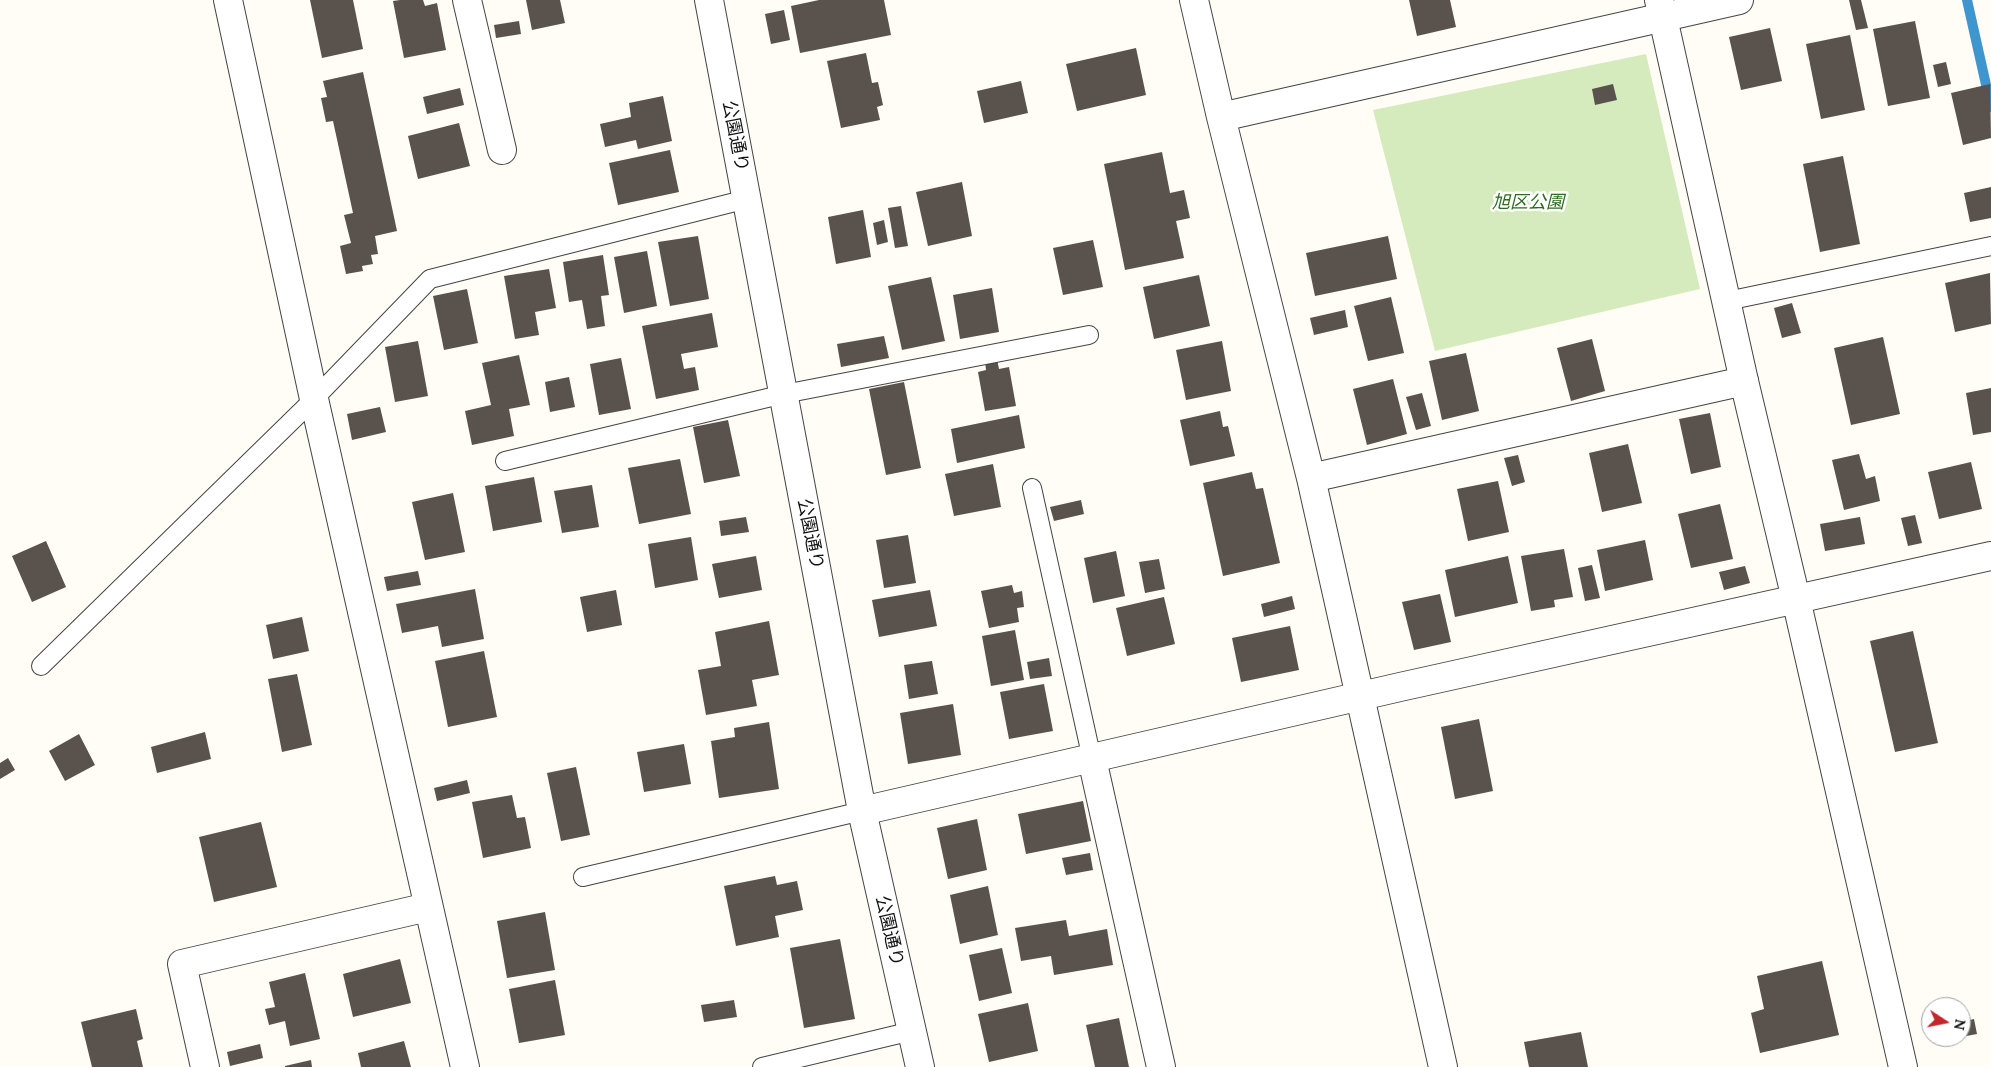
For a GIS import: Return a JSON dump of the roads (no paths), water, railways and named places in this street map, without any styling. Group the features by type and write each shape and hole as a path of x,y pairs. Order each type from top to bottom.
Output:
{"street":[{"path":"228,0 314,399 465,1067"},
{"path":"467,0 502,150"},
{"name":"公園通り","path":"709,0 862,811 920,1067"},
{"path":"1194,0 1221,117 1311,478 1443,1067"},
{"path":"1221,117 1661,8 1739,0"},
{"path":"1661,8 1744,381 1903,1067"},
{"path":"1311,478 1744,381"},
{"path":"862,811 1359,696 1991,556"},
{"path":"1092,759 1161,1067"},
{"path":"205,1067 182,964 428,907"}],"lane":[{"path":"41,666 314,399 430,279 747,199"},
{"path":"1726,301 1991,246"},
{"path":"505,461 784,394 1088,335"},
{"path":"1032,488 1092,759"},
{"path":"583,877 862,811"},
{"path":"762,1067 912,1031"}],"waterway":[{"path":"1967,0 1991,107"}],"park label":[{"name":"旭区公園","path":"1528,203"}]}
